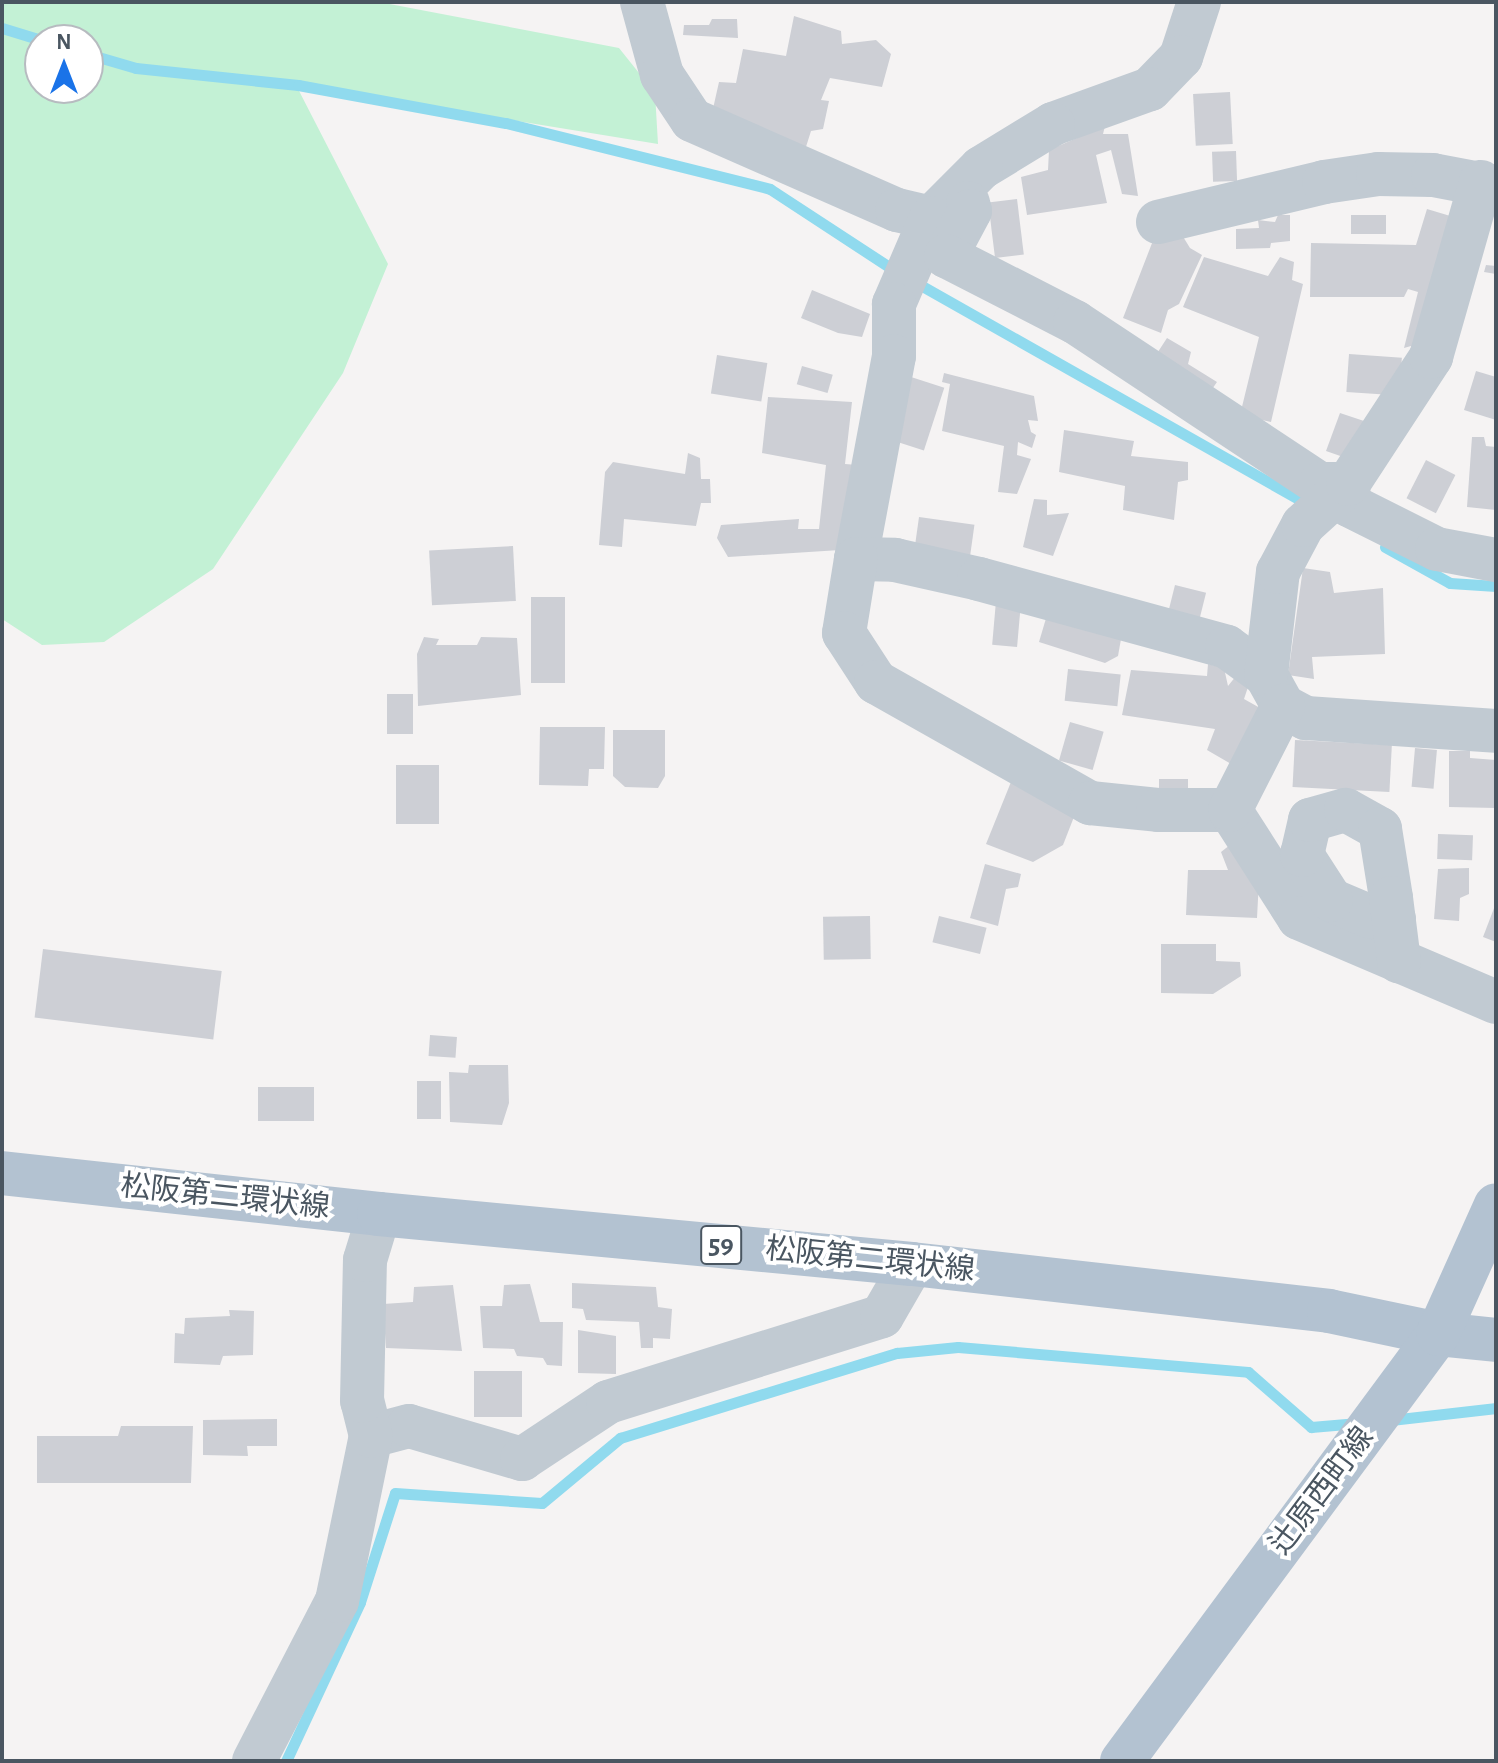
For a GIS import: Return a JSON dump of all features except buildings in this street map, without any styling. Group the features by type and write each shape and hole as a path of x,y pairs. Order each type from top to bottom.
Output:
{"main road":[{"name":"松阪第二環状線","path":"2,1173 379,1214 912,1264 1329,1311 1438,1334 1496,1340"},
{"name":"辻原西町線","path":"1122,1761 1438,1334 1496,1205"}],"street":[{"path":"642,2 662,75 692,120 897,210 931,218"},
{"path":"1199,2 1181,57 1150,89 1053,124 981,168 931,218 894,304 894,356 844,633 876,682 1090,803 1158,810 1230,810"},
{"path":"1158,222 1324,182 1378,174 1433,175 1488,185 1431,357 1348,484 1303,525 1278,572 1274,690 1230,810"},
{"path":"964,185 970,211 946,256 1075,322 1320,484 1348,484"},
{"path":"1348,484 1349,505 1437,549 1496,560"},
{"path":"856,559 895,560 979,579 1227,647 1306,718 1496,731"},
{"path":"1230,810 1299,918 1396,940 1496,1002"},
{"path":"254,1761 337,1601 371,1436 362,1401 365,1260 379,1214"},
{"path":"371,1436 409,1426 522,1459 608,1402 882,1316 912,1264"}],"green space":[{"path":"2,2 379,2 619,48 655,93 658,144 296,85 388,264 343,373 213,569 104,642 42,645 2,619"}],"waterway":[{"path":"2,28 24,35"},
{"path":"104,59 136,68 298,85 506,123 770,189 900,274"},
{"path":"915,282 1311,506"},
{"path":"1385,547 1450,583 1496,586"},
{"path":"286,1761 360,1602 395,1493 542,1503 620,1438 897,1353 958,1347 1248,1372 1311,1427 1358,1423"},
{"path":"1391,1420 1496,1408"}]}
